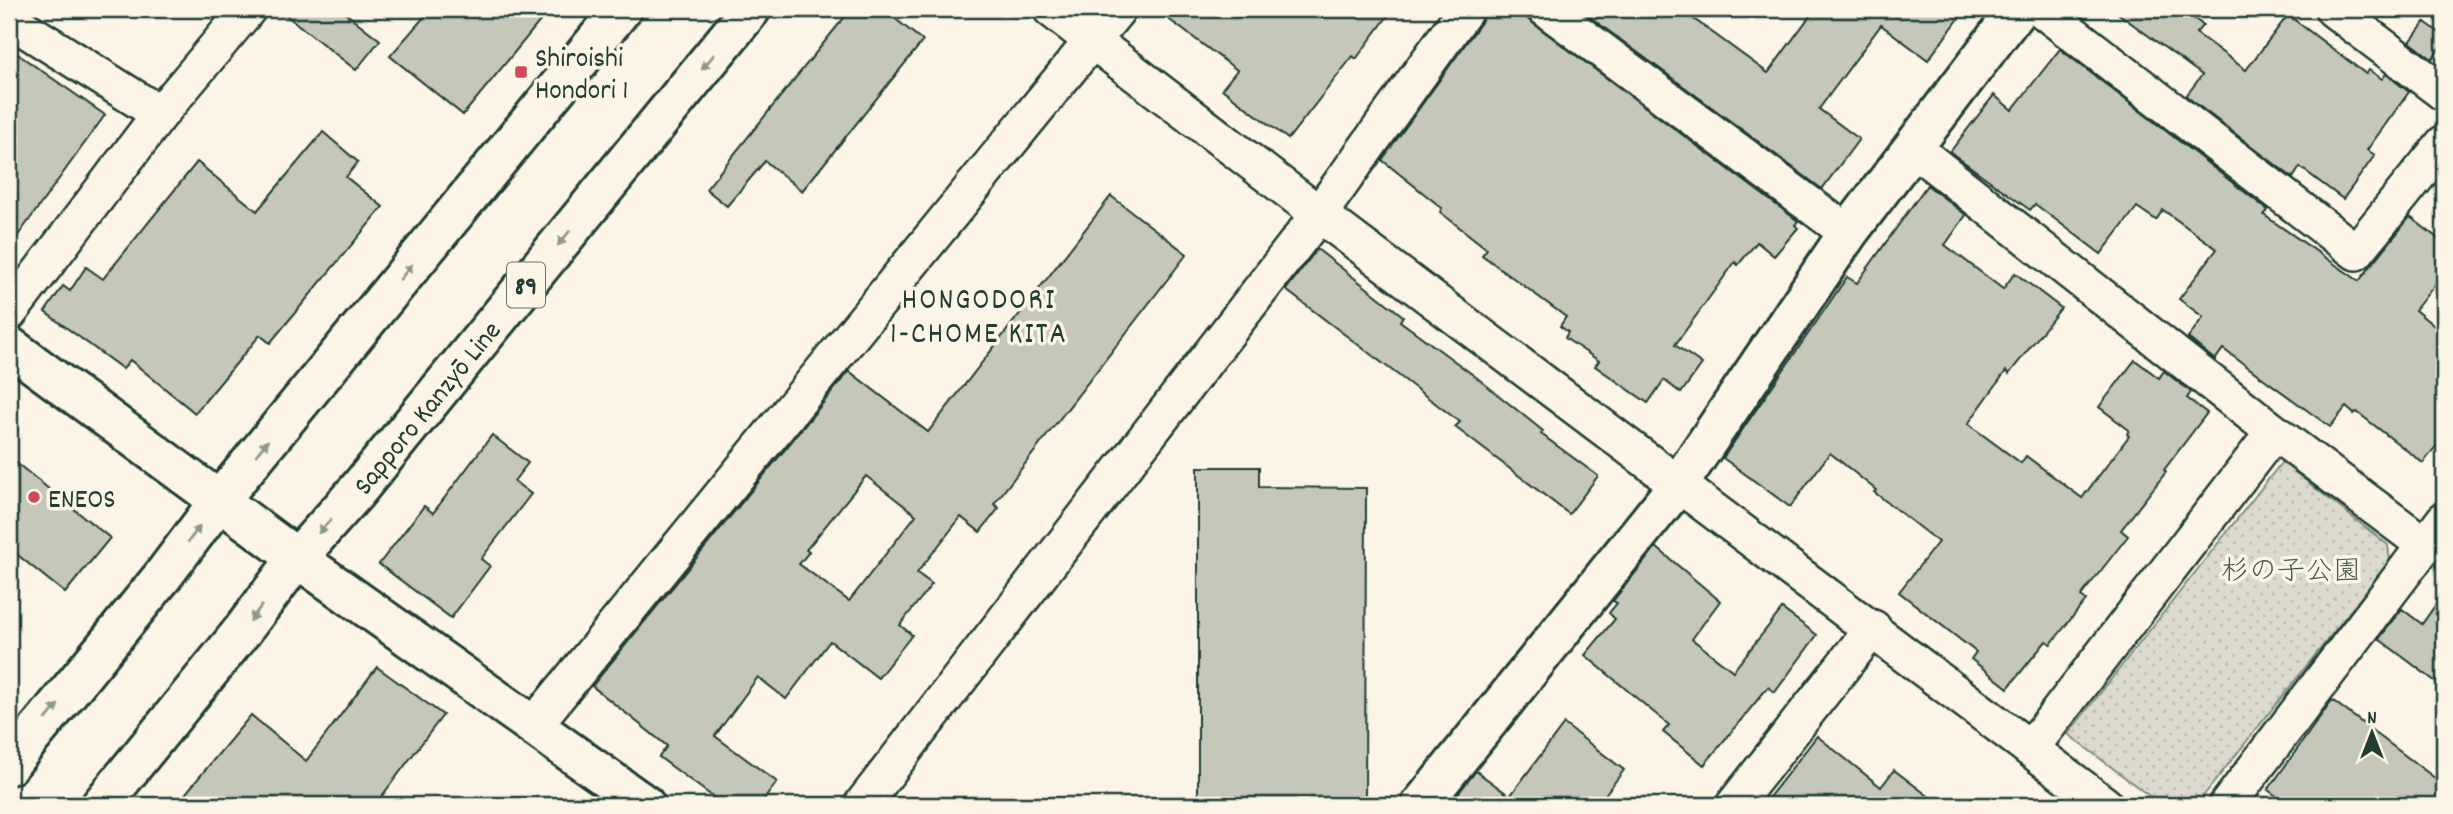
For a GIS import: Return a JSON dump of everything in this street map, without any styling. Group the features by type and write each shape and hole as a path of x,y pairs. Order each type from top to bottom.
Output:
{"main road":[{"path":"9,765 162,577 219,500 622,9"},
{"name":"Sapporo Kanzyō Line","path":"101,805 243,630 297,558 356,492 751,9"},
{"path":"1421,805 1678,485 1848,233 2018,9"},
{"path":"9,346 297,558 645,805"}],"street":[{"path":"9,313 160,114 248,9"},
{"path":"1051,9 2105,805"},
{"path":"534,725 1118,9"},
{"path":"862,805 1319,214 1466,9"},
{"path":"1546,9 1848,233"},
{"path":"2041,9 2356,252 2444,143"},
{"path":"2333,9 2444,93"},
{"path":"9,19 160,114"},
{"path":"1913,148 2274,432 2435,533 2227,805"},
{"path":"2030,749 2274,432"},
{"path":"1734,805 1873,628"}],"green space":[{"name":"杉の子公園","path":"2282,462 2388,545 2390,561 2196,805 2161,805 2068,734"}],"building":[{"path":"278,9 340,9 380,40 356,70"},
{"path":"431,9 550,9 463,115 390,56"},
{"path":"851,9 883,9 923,41 802,191 765,161 727,206 706,189"},
{"path":"1155,9 1393,9 1356,59 1353,56 1288,139 1222,89 1237,70"},
{"path":"1487,9 1514,9 1798,221 1795,225 1798,228 1774,256 1757,242 1738,265 1735,262 1675,345 1702,364 1681,393 1664,380 1648,403 1595,366 1599,361 1565,338 1568,332 1560,326 1566,317 1482,255 1487,249 1440,212 1442,208 1382,160 1482,21"},
{"path":"1579,9 1680,9 1768,73 1815,9 1966,9 1928,60 1881,25 1819,109 1859,139 1822,189"},
{"path":"2112,9 2181,9 2203,25 2196,33 2246,70 2288,15 2366,74 2369,70 2382,79 2386,74 2409,92 2367,150 2375,155 2343,199 2300,167 2293,178 2186,96 2202,75"},
{"path":"2425,22 2444,36 2444,42 2432,59 2410,42"},
{"path":"9,48 105,115 9,248"},
{"path":"2060,49 2268,210 2264,215 2359,281 2410,217 2444,243 2444,273 2415,310 2444,334 2444,436 2423,463 2357,412 2354,414 2346,407 2330,427 2223,349 2215,360 2188,338 2203,317 2179,299 2217,249 2163,210 2156,220 2137,207 2101,254 2035,204 2030,210 1950,152 1994,95 2012,110"},
{"path":"323,132 358,162 346,177 383,207 270,343 260,335 195,413 130,360 123,369 45,312 63,286 70,291 86,267 103,279 197,162 257,211"},
{"path":"1927,185 1966,215 1945,245 2003,289 2015,273 2061,308 2009,374 2006,371 1968,424 2021,463 2026,456 2082,498 2129,436 2129,430 2099,407 2135,360 2159,378 2164,371 2191,392 2187,398 2207,413 2121,530 2128,536 2081,596 2086,600 2051,644 2046,641 2008,688 1971,659 1976,652 1899,592 1938,542 1874,492 1876,490 1830,453 1790,507 1723,458 1847,277 1857,283"},
{"path":"1111,196 1187,254 994,504 999,508 980,532 961,517 917,573 932,584 900,625 912,635 878,678 830,641 786,699 758,677 715,736 777,782 760,805 724,805 659,757 667,746 592,686 849,371 928,432","holes":["866,476 916,515 849,601 799,564 809,552 806,550"]},
{"path":"1317,249 1403,316 1400,321 1476,377 1543,431 1541,434 1598,476 1569,514 1455,427 1460,422 1286,290"},
{"path":"492,435 528,463 514,481 531,494 481,559 490,566 451,618 379,564 424,506 433,513"},
{"name":"ENEOS","path":"9,457 110,538 65,593 9,548"},
{"path":"1198,467 1259,467 1259,487 1366,488 1365,805 1198,805"},
{"path":"1656,547 1720,601 1692,639 1733,671 1782,609 1817,635 1775,692 1768,687 1704,765 1663,732 1669,725 1585,655 1615,619 1609,613 1617,603 1613,601"},
{"path":"2444,593 2444,688 2379,639 2402,609 2422,624"},
{"path":"377,667 443,715 375,805 176,805 251,715 306,761"},
{"path":"2332,700 2444,785 2444,805 2289,805 2268,790"},
{"path":"1564,724 1624,770 1597,805 1449,805 1476,771 1510,796"},
{"path":"1817,736 1881,787 1894,770 1940,805 1763,805"}],"place":[{"name":"Shiroishi Hondori 1","path":"521,72"},
{"name":"ENEOS","path":"34,497"}],"district":[{"name":"HONGODORI 1-CHOME KITA","path":"979,315"}]}
